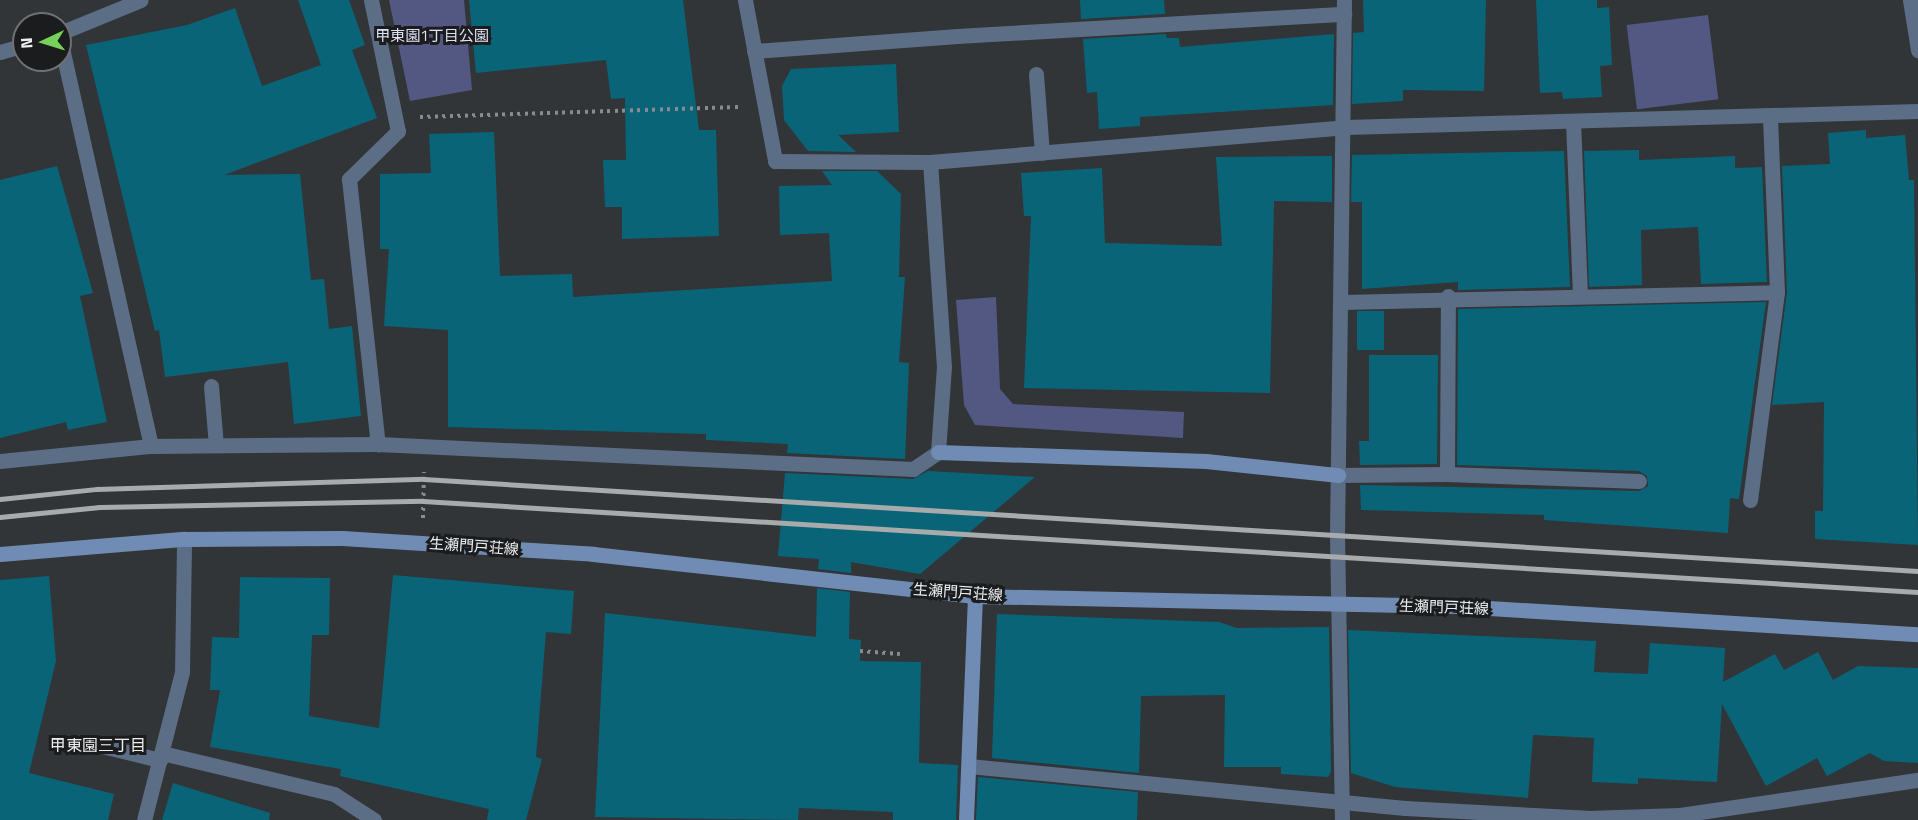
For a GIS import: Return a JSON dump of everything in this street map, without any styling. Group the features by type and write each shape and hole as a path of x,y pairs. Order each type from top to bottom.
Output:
{"main road":[{"path":"938,452 1206,461 1338,475"},
{"name":"生瀬門戸荘線","path":"0,554 184,539 423,543 593,554 975,596 1456,606 1918,634"},
{"path":"966,820 975,596"}],"street":[{"path":"72,28 141,0"},
{"path":"370,0 398,131 349,179 378,444"},
{"path":"745,0 775,161 930,162 1345,127 1770,117 1918,111"},
{"path":"1910,0 1918,50"},
{"path":"754,51 1344,7 1345,127 1337,605 1342,820"},
{"path":"67,72 151,446"},
{"path":"1036,74 1042,153"},
{"path":"1750,500 1777,292 1770,117"},
{"path":"1573,121 1580,294"},
{"path":"0,461 151,446 378,444 913,469 938,452 944,367 930,162"},
{"path":"1342,302 1448,296 1777,292"},
{"path":"1447,474 1448,296"},
{"path":"212,386 216,445"},
{"path":"1338,475 1447,474 1639,481"},
{"path":"144,820 182,672 184,539"},
{"path":"102,746 334,794 374,820"},
{"path":"969,766 1340,802 1551,818 1680,815 1918,780"}],"path":[{"path":"395,118 764,106"},
{"path":"423,543 424,445"},
{"path":"860,651 900,654"}],"green space":[{"name":"甲東園1丁目公園","path":"389,0 464,0 472,90 410,101"},
{"path":"1708,15 1718,99 1637,109 1627,25"},
{"path":"996,297 1000,389 1013,404 1184,412 1183,438 975,425 964,405 956,300"}],"building":[{"path":"298,0 349,0 365,45 352,50 377,118 224,175 300,174 311,280 324,279 329,329 352,326 361,416 294,424 288,362 165,377 159,330 155,331 86,45 187,25 235,8 262,86 321,65"},
{"path":"469,0 683,0 699,130 716,130 719,236 622,239 622,207 605,207 603,160 626,160 625,98 611,99 606,60 476,73"},
{"path":"1080,0 1164,0 1165,14 1081,19"},
{"path":"1363,0 1486,0 1484,91 1403,90 1403,101 1352,104 1353,33 1364,32"},
{"path":"1536,0 1597,0 1597,8 1609,7 1612,65 1600,66 1602,97 1563,99 1562,92 1540,93"},
{"path":"1166,34 1167,38 1179,38 1180,47 1334,34 1333,105 1140,117 1140,126 1099,129 1097,92 1087,93 1083,39"},
{"path":"896,64 899,132 838,135 856,152 808,151 784,120 782,86 791,69"},
{"path":"1866,130 1866,138 1905,135 1909,180 1914,180 1918,545 1815,539 1815,511 1823,511 1824,402 1772,405 1787,292 1782,166 1830,164 1828,133"},
{"path":"494,132 500,276 572,274 573,297 832,281 829,233 780,235 779,186 832,185 822,171 877,171 901,194 899,277 905,277 899,362 909,363 905,459 787,453 788,444 706,440 706,434 448,427 448,330 384,326 389,249 380,249 380,174 431,173 429,134"},
{"path":"1639,150 1639,160 1735,156 1735,168 1762,167 1767,282 1701,284 1698,227 1641,230 1642,285 1589,287 1584,151"},
{"path":"1564,151 1570,287 1458,290 1458,282 1362,289 1362,202 1351,202 1352,155"},
{"path":"1332,156 1332,202 1274,201 1270,393 1024,388 1031,216 1024,216 1021,173 1102,168 1105,243 1222,246 1216,157"},
{"path":"57,166 93,293 80,296 107,422 68,430 66,422 0,438 0,180"},
{"path":"1766,302 1739,499 1730,498 1728,533 1544,520 1544,515 1361,510 1360,485 1639,491 1648,486 1647,476 1639,471 1457,465 1458,309"},
{"path":"1357,311 1384,311 1384,350 1357,350"},
{"path":"1369,355 1438,355 1437,464 1360,465 1359,441 1369,441"},
{"path":"928,471 1035,477 920,574 851,562 851,573 818,569 819,559 778,556 785,473 913,479"},
{"path":"393,575 574,591 571,634 546,632 536,757 542,759 526,820 487,820 489,809 340,776 341,769 210,747 220,690 210,690 212,637 239,638 240,577 330,578 329,635 312,635 309,716 379,728"},
{"path":"49,576 56,661 29,773 114,794 108,820 0,820 0,580"},
{"path":"817,588 850,592 849,639 861,640 860,661 921,662 919,763 958,765 956,820 893,820 893,812 799,808 798,820 595,817 605,613 816,637"},
{"path":"997,614 1219,622 1237,628 1329,627 1331,772 1328,777 1281,774 1281,767 1224,767 1225,695 1141,696 1139,773 992,758"},
{"path":"1348,630 1596,641 1594,672 1648,674 1650,643 1725,648 1723,682 1775,654 1784,670 1818,652 1833,680 1858,666 1918,668 1918,763 1884,761 1870,753 1827,776 1817,758 1766,786 1722,704 1717,782 1638,778 1638,784 1592,782 1594,738 1533,735 1528,798 1395,787 1351,773"},
{"path":"978,777 1138,792 1137,820 976,820"},
{"path":"173,783 270,813 269,820 162,820"}],"railway":[{"path":"0,499 97,489 424,479 1918,571"},
{"path":"0,517 100,507 423,501 1918,592"}],"district":[{"name":"甲東園三丁目","path":"98,745"}]}
